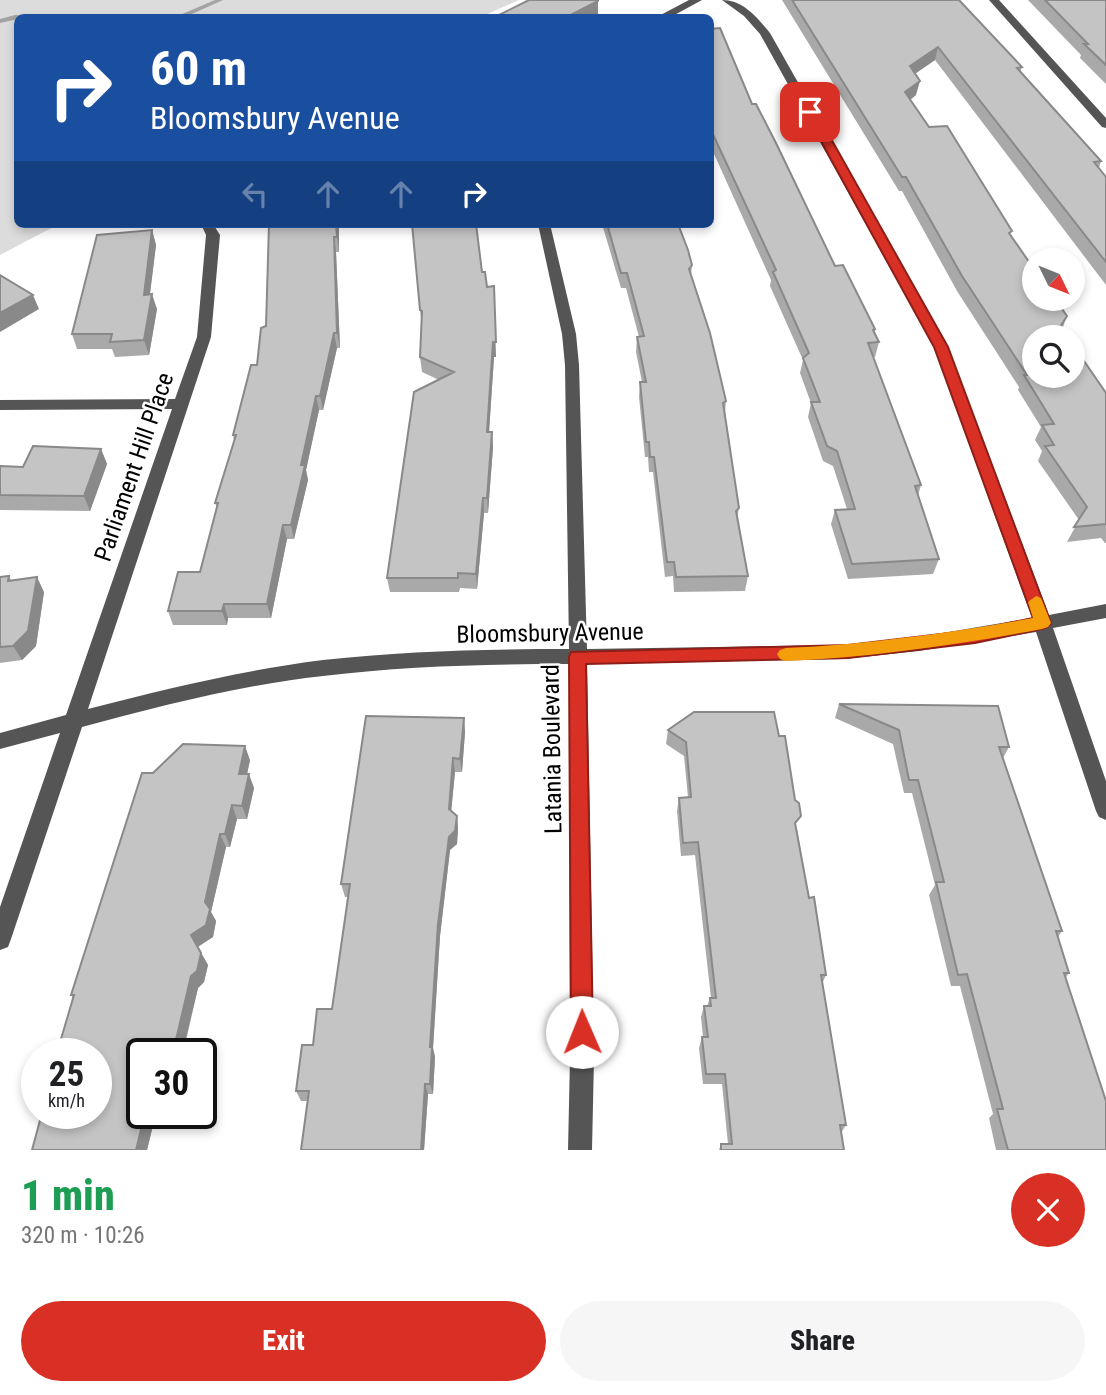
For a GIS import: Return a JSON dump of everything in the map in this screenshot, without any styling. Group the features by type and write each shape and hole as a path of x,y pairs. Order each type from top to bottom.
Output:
{"street":[{"path":"668,14 697,0"},
{"path":"727,0 748,14 765,33 941,347 1042,623 1106,811"},
{"path":"994,0 1106,125"},
{"name":"Parliament Hill Place","path":"0,939 204,337 213,235 209,228"},
{"name":"Latania Boulevard","path":"545,228 570,345 582,1032 580,1150"},
{"path":"0,405 182,404"},
{"name":"Bloomsbury Avenue","path":"0,741 198,691 324,668 425,660 848,652 975,636 1106,611"}],"shaded area":[{"path":"0,0 519,0 487,14 14,14 14,228 51,228 0,255"}],"building":[{"path":"529,0 598,0 573,14 501,14"},
{"path":"792,0 959,0 1022,67 1017,68 1101,161 1094,162 1106,177 1106,262 938,47 910,66 920,81 905,92 929,127 947,126 1022,252 1022,312 1064,312 1067,316 1061,325 1022,325 1022,367 962,276 906,177 902,177"},
{"path":"1045,0 1106,0 1106,65 1084,44 1088,44"},
{"path":"720,28 752,104 756,104 776,143 835,266 843,265 875,329 873,330 879,342 868,343 921,485 915,486 939,559 852,564 835,510 855,509 837,451 827,446 811,402 820,402 803,358 809,353 773,272 776,270 714,137 714,29"},
{"path":"269,228 336,228 337,237 334,237 337,333 334,333 320,396 316,396 301,465 305,465 291,525 283,525 267,604 224,604 222,611 168,611 178,572 200,572 218,503 215,503 236,435 233,435 251,365 257,365 261,328 266,326"},
{"path":"412,228 476,228 482,272 485,272 487,287 494,286 496,342 493,342 487,432 492,432 487,498 483,498 476,574 458,573 458,578 387,578 414,392 454,372 420,357 420,310"},
{"path":"608,228 680,228 688,250 692,265 689,269 710,333 726,401 723,403 739,508 736,511 748,576 676,577 674,562 667,562 654,457 650,457 649,442 646,442 640,382 646,382 637,337 644,336 627,273 621,273"},
{"path":"152,230 144,295 152,294 144,340 110,342 112,334 72,334 97,235"},
{"path":"0,275 33,295 0,313"},
{"path":"1085,362 1106,393 1106,524 1074,527 1087,507 1045,446 1054,445 1042,425 1054,424 1032,388 1085,388"},
{"path":"33,446 101,449 84,496 0,495 0,466 23,467"},
{"path":"9,576 8,581 37,577 28,631 13,646 0,647 0,577"},
{"path":"839,704 998,706 1009,747 999,747 1062,931 1056,931 1069,973 1064,973 1106,1101 1106,1150 1008,1150 997,1109 1003,1109 967,974 958,975 936,882 944,882 918,780 909,780 899,730"},
{"path":"694,712 774,712 779,736 785,736 795,800 799,803 801,816 795,823 809,898 814,897 826,975 821,975 846,1125 840,1125 844,1150 721,1150 721,1144 732,1144 725,1074 706,1074 702,1037 708,1037 704,1006 711,1006 710,998 716,998 698,842 683,843 679,798 691,797 686,742 668,730"},
{"path":"366,716 464,718 460,759 453,758 449,809 457,816 455,831 449,837 438,924 430,1084 425,1084 421,1150 301,1150 309,1091 296,1091 302,1045 313,1045 317,1009 332,1009 350,884 341,884"},
{"path":"183,744 245,746 239,774 249,774 242,806 232,805 225,834 220,834 205,902 210,909 206,925 191,935 201,953 197,971 191,976 176,1038 126,1038 126,1129 141,1129 136,1150 32,1150 38,1129 112,1129 112,1038 61,1038 74,995 71,995 142,773 153,773"}],"waterway":[{"path":"186,14 220,0"},
{"path":"0,21 14,17"}],"slow traffic":[{"path":"786,654 848,652 975,636 1042,623 1036,602"}],"route":[{"path":"582,1032 577,657 848,652 975,636 1042,623 941,347 810,112"}]}
